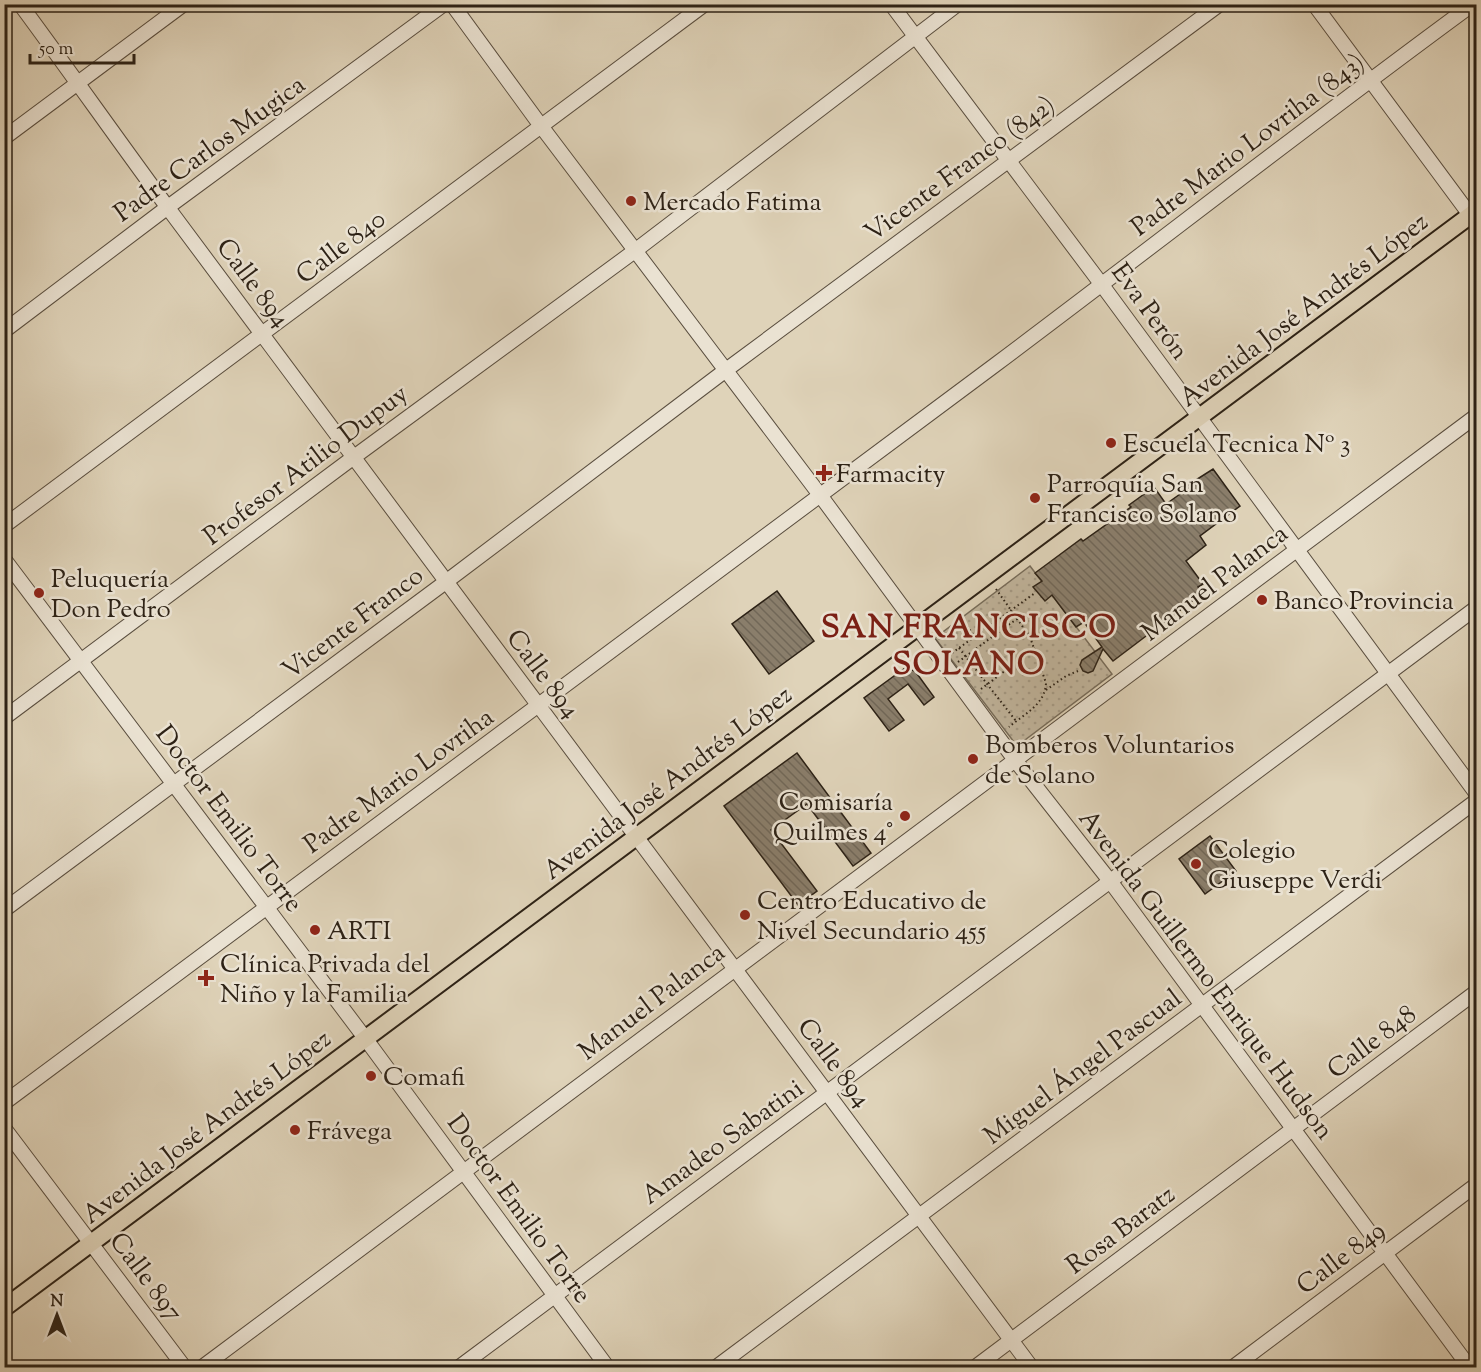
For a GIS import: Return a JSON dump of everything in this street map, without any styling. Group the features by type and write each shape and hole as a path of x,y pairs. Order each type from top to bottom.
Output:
{"main road":[{"name":"Avenida José Andrés López","path":"4,1308 1474,216"}],"street":[{"name":"Calle 894","path":"20,4 168,207 1032,1368"},
{"path":"4,138 184,4"},
{"name":"Padre Carlos Mugica","path":"4,331 444,4"},
{"name":"Avenida Guillermo Enrique Hudson","path":"452,4 541,126 820,495 1015,760 1110,881 1470,1368"},
{"name":"Calle 840","path":"4,526 705,4"},
{"name":"Eva Perón","path":"891,4 1102,285 1476,793"},
{"name":"Profesor Atilio Dupuy","path":"4,718 636,250 958,4"},
{"name":"Vicente Franco (842)","path":"726,370 1220,4"},
{"path":"1314,4 1474,216"},
{"name":"Padre Mario Lovriha (843)","path":"820,495 1473,4"},
{"name":"Vicente Franco","path":"4,910 447,581 726,370"},
{"name":"Manuel Palanca","path":"201,1368 1476,416"},
{"name":"Padre Mario Lovriha","path":"4,1103 820,495"},
{"name":"Doctor Emilio Torre","path":"4,559 365,1038 608,1368"},
{"name":"Amadeo Sabatini","path":"458,1368 1476,608"},
{"name":"Miguel Ángel Pascual","path":"715,1368 1476,801"},
{"name":"Calle 848","path":"1294,1129 1476,992"},
{"name":"Calle 897","path":"4,1128 93,1243 185,1368"},
{"name":"Rosa Baratz","path":"974,1368 1294,1129"},
{"name":"Calle 849","path":"1232,1368 1476,1185"}],"path":[{"path":"987,576 1012,609 1035,648 1046,683 1046,690 1041,701 997,736"},
{"path":"945,665 959,648 1035,593"},
{"path":"951,603 975,637"},
{"path":"945,665 966,656 1018,618"},
{"path":"959,648 1016,721"},
{"path":"969,698 1035,648"},
{"path":"1046,690 1066,676 1078,671"}],"shaded area":[{"path":"1030,566 1112,674 1017,746 935,638"}],"building":[{"path":"1213,469 1240,506 1200,536 1206,545 1186,561 1203,584 1198,587 1203,593 1113,661 1103,649 1093,671 1088,673 1083,671 1080,665 1082,660 1102,647 1084,622 1076,627 1052,595 1045,601 1033,587 1042,581 1035,573 1081,539 1083,541 1131,507 1129,505 1154,487 1166,504 1190,487 1188,485"},
{"path":"777,591 814,641 769,674 732,624"},
{"path":"905,668 915,671 934,697 924,705 908,684 888,699 904,720 889,731 864,698"},
{"path":"797,753 871,853 853,866 807,804 771,830 817,891 798,905 724,806"},
{"path":"1210,836 1236,871 1205,894 1179,859"}],"place":[{"name":"Mercado Fatima","path":"631,201"},
{"name":"Escuela Tecnica Nº 3","path":"1111,443"},
{"name":"Farmacity","path":"824,473"},
{"name":"Parroquia San Francisco Solano","path":"1035,498"},
{"name":"Peluquería Don Pedro","path":"39,593"},
{"name":"Banco Provincia","path":"1262,600"},
{"name":"Bomberos Voluntarios de Solano","path":"973,759"},
{"name":"Comisaría Quilmes 4°","path":"905,816"},
{"name":"Colegio Giuseppe Verdi","path":"1196,864"},
{"name":"Centro Educativo de Nivel Secundario 455","path":"745,915"},
{"name":"ARTI","path":"315,930"},
{"name":"Clínica Privada del Niño y la Familia","path":"206,978"},
{"name":"Comafi","path":"371,1076"},
{"name":"Frávega","path":"295,1130"}],"district":[{"name":"SAN FRANCISCO SOLANO","path":"969,644"}]}
